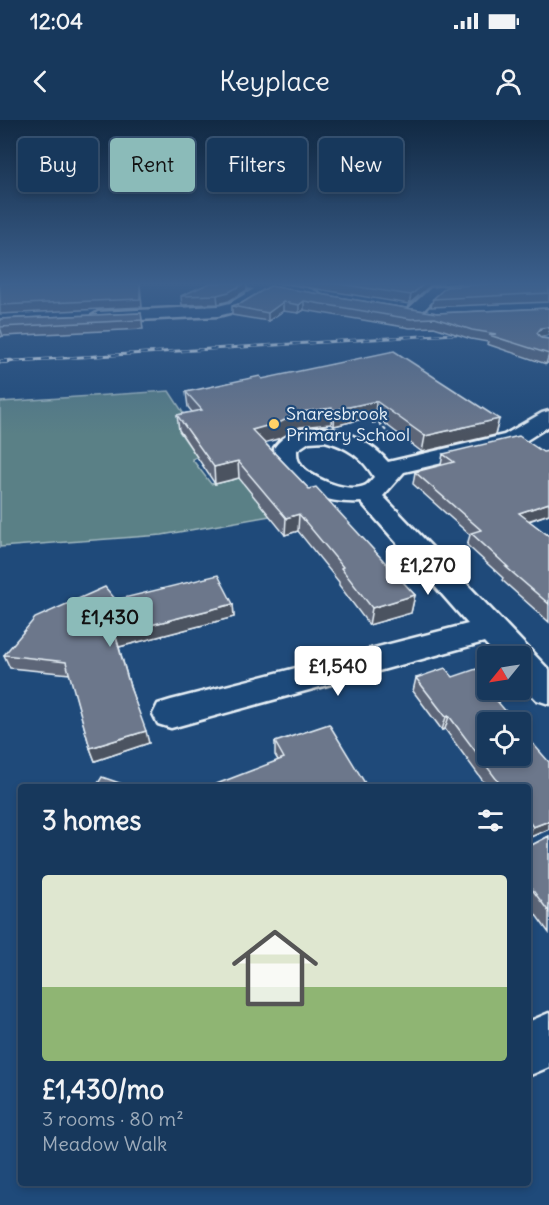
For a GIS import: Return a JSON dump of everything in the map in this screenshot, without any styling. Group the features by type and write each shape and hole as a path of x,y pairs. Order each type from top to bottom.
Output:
{"street":[{"path":"507,646 491,629 381,485 511,440 549,417"},
{"path":"171,714 491,629"},
{"path":"531,672 549,691"},
{"path":"531,1048 549,1039"}],"green space":[{"path":"169,391 193,428 179,431 197,457 192,459 211,484 274,469 307,506 270,516 162,535 0,547 0,402"}],"building":[{"path":"494,334 538,334 541,338 549,339 549,354 489,335 496,334"},
{"path":"394,351 499,419 425,436 376,401 335,410 332,408 300,412 281,422 252,430 309,489 316,487 415,595 372,608 341,568 343,567 299,514 286,518 238,461 214,467 177,415 202,410 186,392 260,376 262,379"},
{"path":"519,436 543,452 549,451 549,503 519,513 549,536 549,604 471,533 481,530 415,472 454,462 443,454"},
{"path":"218,575 233,604 115,634 131,690 146,731 90,748 66,662 4,655 35,618 105,587 116,600"},
{"path":"445,668 453,677 476,669 477,700 496,700 506,712 477,712 477,753 449,716 446,717 416,678"},
{"path":"329,724 366,784 216,784 284,758 275,742"},
{"path":"531,742 549,762 549,821 533,827 531,824 531,784 500,784 486,766 531,766"},
{"path":"102,777 122,784 98,784"},
{"path":"549,836 549,912 531,888 531,845"}],"railway":[{"path":"11,361 0,362 461,334"}],"place":[{"name":"Snaresbrook Primary School","path":"274,424"}]}
